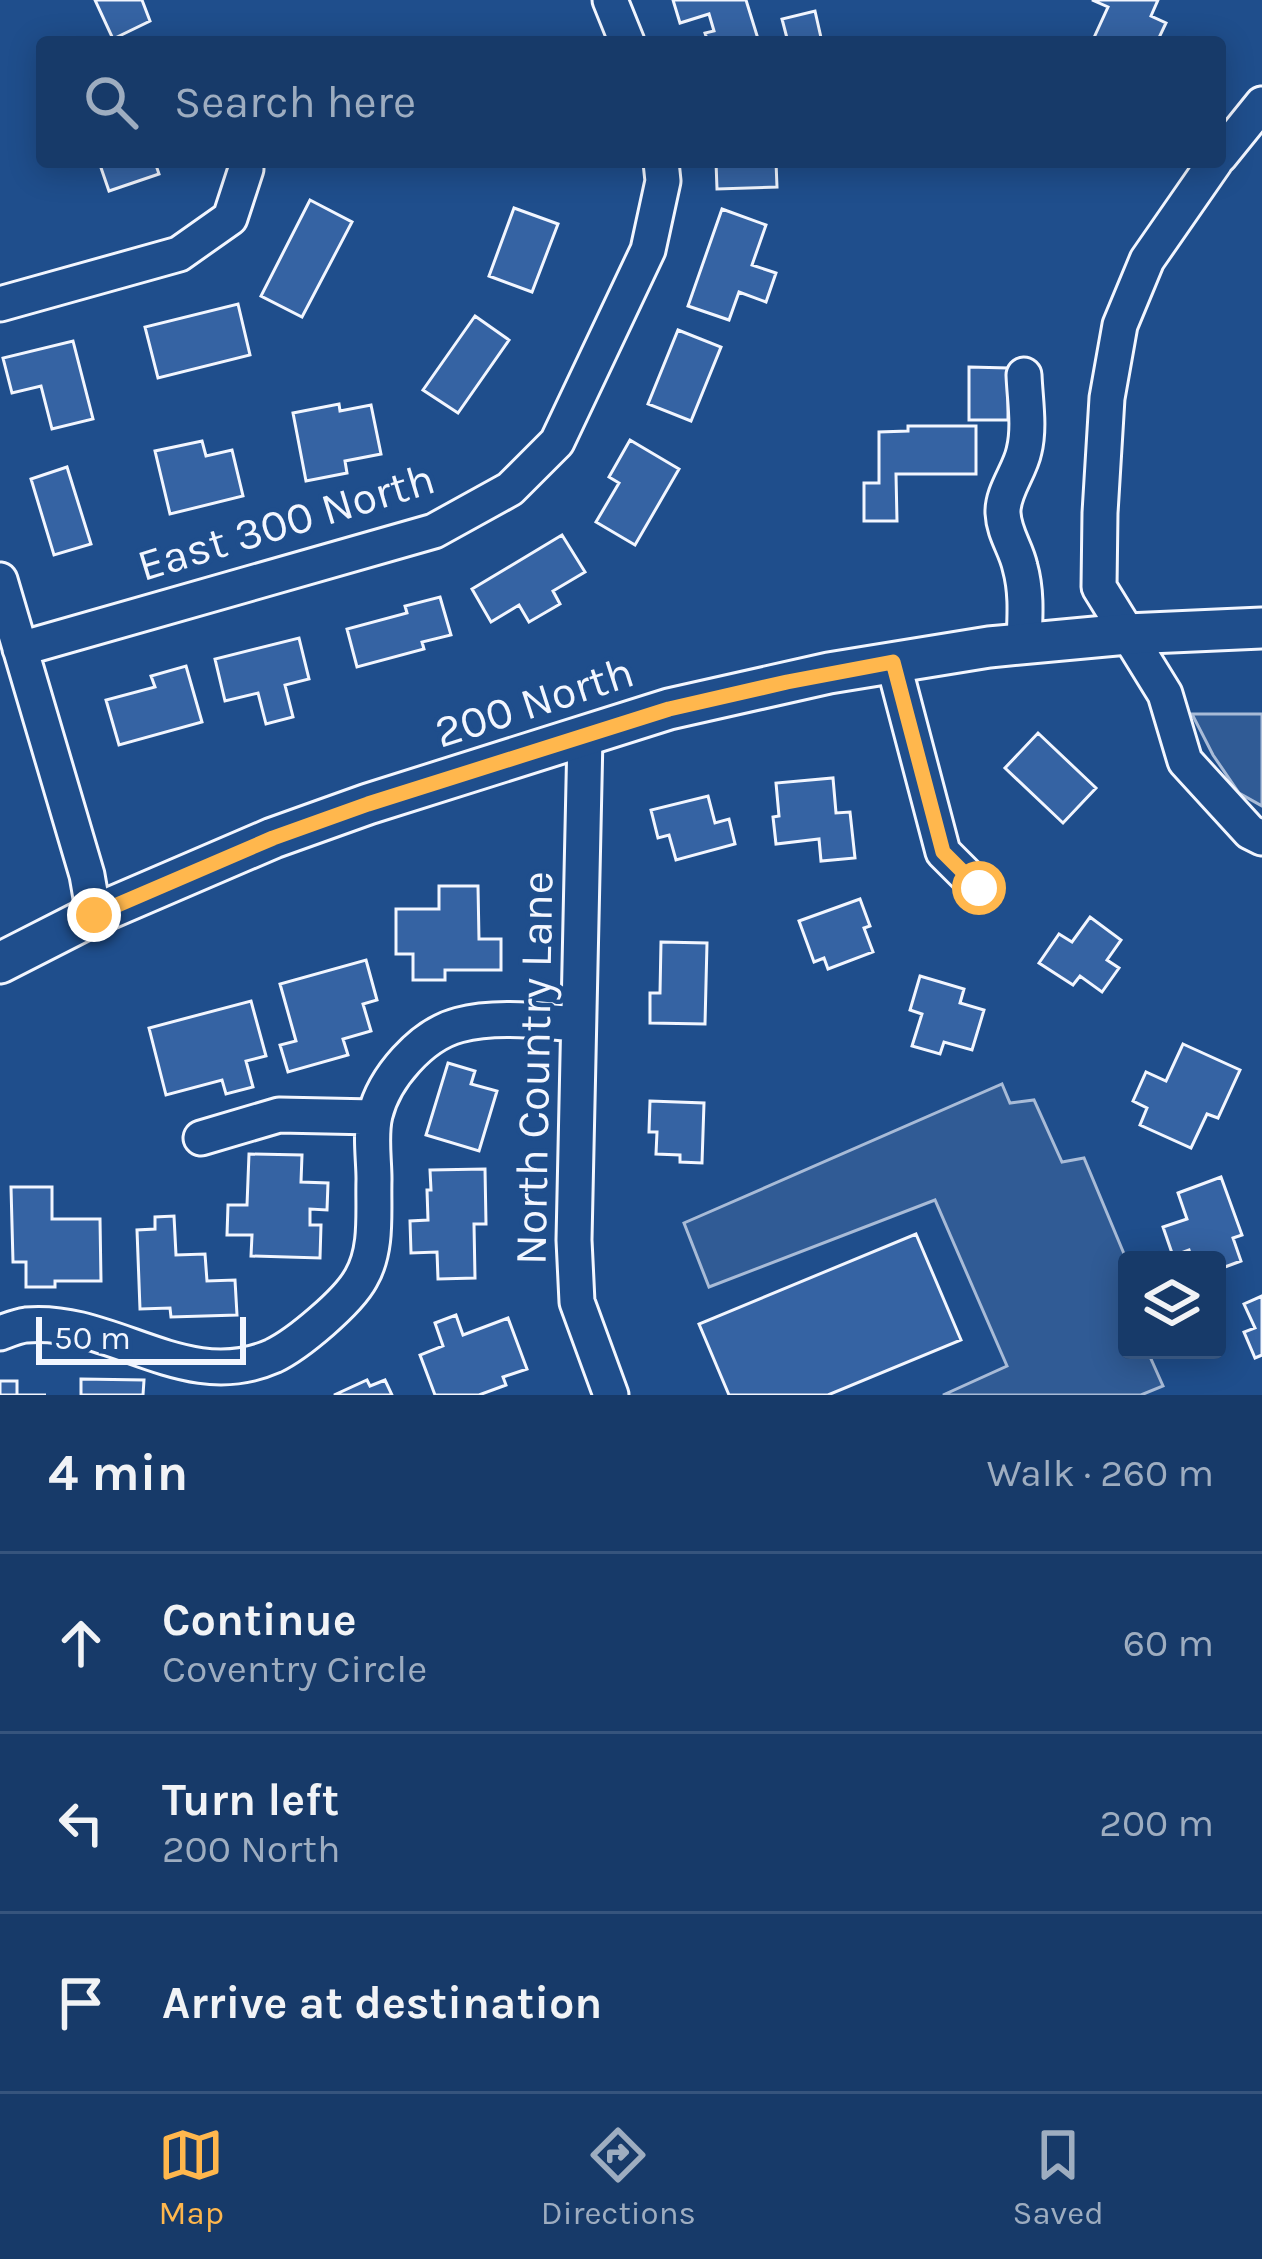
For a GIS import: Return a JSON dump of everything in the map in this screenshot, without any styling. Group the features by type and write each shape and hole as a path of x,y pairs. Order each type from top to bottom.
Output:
{"main road":[{"name":"200 North","path":"0,964 183,874 314,823 698,702 893,662 1024,642 1262,628"}],"street":[{"path":"610,0 625,36"},
{"path":"1226,149 1262,104"},
{"path":"0,304 179,254 230,218 246,168"},
{"name":"East 300 North","path":"20,649 434,531 510,489 557,442 648,250 662,168"},
{"path":"1212,168 1147,260 1120,325 1107,398 1099,587 1165,694 1185,761 1250,832 1262,838"},
{"path":"1024,375 1027,436 1003,504 1003,518 1024,588 1024,642"},
{"path":"0,580 87,874 94,915"},
{"path":"893,662 943,852 979,888"},
{"name":"North Country Lane","path":"585,737 574,1240 577,1302 611,1395"},
{"path":"0,1333 25,1325 72,1329 190,1368 236,1370 275,1355 344,1302 363,1276 373,1244 374,1117 390,1078 416,1048 457,1025 521,1019 577,1024"},
{"path":"201,1138 279,1115 374,1117"}],"shaded area":[{"path":"1192,714 1262,714 1262,806 1239,793"},
{"path":"1002,1084 1010,1103 1034,1100 1062,1162 1084,1158 1123,1251 1118,1251 1118,1359 1151,1359 1163,1386 1141,1395 943,1395 1007,1366 935,1200 709,1287 684,1223"}],"building":[{"path":"95,0 142,0 150,21 112,36"},
{"path":"673,0 746,0 757,36 706,36 714,31 709,14 680,23"},
{"path":"1092,0 1158,0 1151,16 1166,23 1160,36 1095,36 1108,7"},
{"path":"815,11 821,36 786,36 782,19"},
{"path":"101,168 157,168 159,174 109,191"},
{"path":"716,168 776,168 777,187 717,189"},
{"path":"310,200 352,222 302,317 261,296"},
{"path":"514,208 558,224 532,292 489,276"},
{"path":"722,209 766,225 752,265 776,273 766,302 739,292 729,320 688,306"},
{"path":"238,304 250,355 158,378 145,327"},
{"path":"475,316 509,340 458,413 423,390"},
{"path":"678,330 721,347 691,421 648,404"},
{"path":"73,341 93,419 52,429 41,386 12,393 3,358"},
{"path":"969,367 1008,368 1008,420 969,420"},
{"path":"339,404 340,411 371,405 381,454 345,461 347,473 306,481 293,413"},
{"path":"908,426 976,426 976,474 896,474 897,521 864,521 864,483 879,483 879,432 908,431"},
{"path":"630,440 679,469 635,545 596,522 619,483 609,477"},
{"path":"202,441 206,456 232,450 243,496 170,514 155,451"},
{"path":"67,467 91,544 54,555 31,479"},
{"path":"562,535 585,572 553,591 560,604 529,622 519,605 491,622 472,589"},
{"path":"440,597 451,635 422,642 424,649 357,667 347,629 407,613 405,606"},
{"path":"299,638 309,679 285,685 293,717 266,724 258,693 225,701 215,659"},
{"path":"186,666 202,722 119,745 106,700 155,687 151,676"},
{"path":"1038,733 1096,788 1063,823 1005,768"},
{"path":"833,778 836,813 850,812 855,858 821,861 819,839 776,844 776,783"},
{"path":"708,796 715,823 729,819 735,844 676,860 669,835 658,838 651,810"},
{"path":"439,886 478,886 479,939 501,939 501,970 445,970 445,980 413,980 413,954 396,954 396,909 439,909"},
{"path":"860,899 873,952 828,969 824,958 814,962 799,921"},
{"path":"1090,917 1121,940 1107,960 1119,968 1102,992 1080,976 1073,985 1039,963 1059,934 1072,942"},
{"path":"661,942 707,943 705,1024 650,1023 650,993 660,993"},
{"path":"366,960 377,1000 363,1004 371,1031 343,1039 348,1055 288,1072 280,1045 296,1041 280,984"},
{"path":"920,976 964,989 960,1003 984,1010 972,1050 944,1042 940,1054 912,1046 922,1014 910,1010"},
{"path":"251,1001 266,1056 246,1061 253,1087 226,1094 222,1080 166,1095 149,1028"},
{"path":"1183,1044 1240,1070 1218,1118 1207,1114 1191,1148 1140,1125 1147,1108 1133,1101 1146,1072 1166,1081"},
{"path":"448,1063 475,1071 471,1084 497,1091 479,1151 426,1135"},
{"path":"650,1101 704,1103 702,1163 680,1162 680,1155 656,1154 657,1132 649,1132"},
{"path":"249,1154 302,1155 301,1182 328,1183 327,1210 310,1209 310,1225 321,1225 320,1258 251,1256 252,1235 227,1235 228,1205 247,1205"},
{"path":"485,1169 486,1224 474,1224 475,1278 438,1279 437,1252 411,1253 410,1221 428,1220 430,1170"},
{"path":"1221,1177 1242,1235 1233,1238 1241,1261 1226,1267 1226,1251 1171,1251 1163,1227 1187,1219 1178,1193"},
{"path":"11,1187 52,1187 52,1219 100,1219 101,1281 55,1281 55,1287 26,1287 26,1262 13,1262"},
{"path":"174,1216 176,1255 205,1254 207,1281 235,1280 237,1315 171,1317 170,1308 140,1309 137,1230 155,1229 155,1217"},
{"path":"916,1234 961,1340 828,1395 729,1395 699,1324"},
{"path":"1262,1296 1262,1355 1255,1358 1244,1332 1255,1328 1244,1304"},
{"path":"456,1315 463,1335 508,1318 527,1369 503,1377 506,1385 479,1395 435,1395 420,1355 443,1346 435,1323"},
{"path":"81,1379 144,1380 143,1395 81,1395"},
{"path":"367,1380 370,1386 385,1380 392,1395 334,1395"},
{"path":"0,1381 17,1381 17,1395 0,1395"}],"route":[{"path":"94,915 183,874 368,804 669,709 893,662 943,852 979,888"}]}
